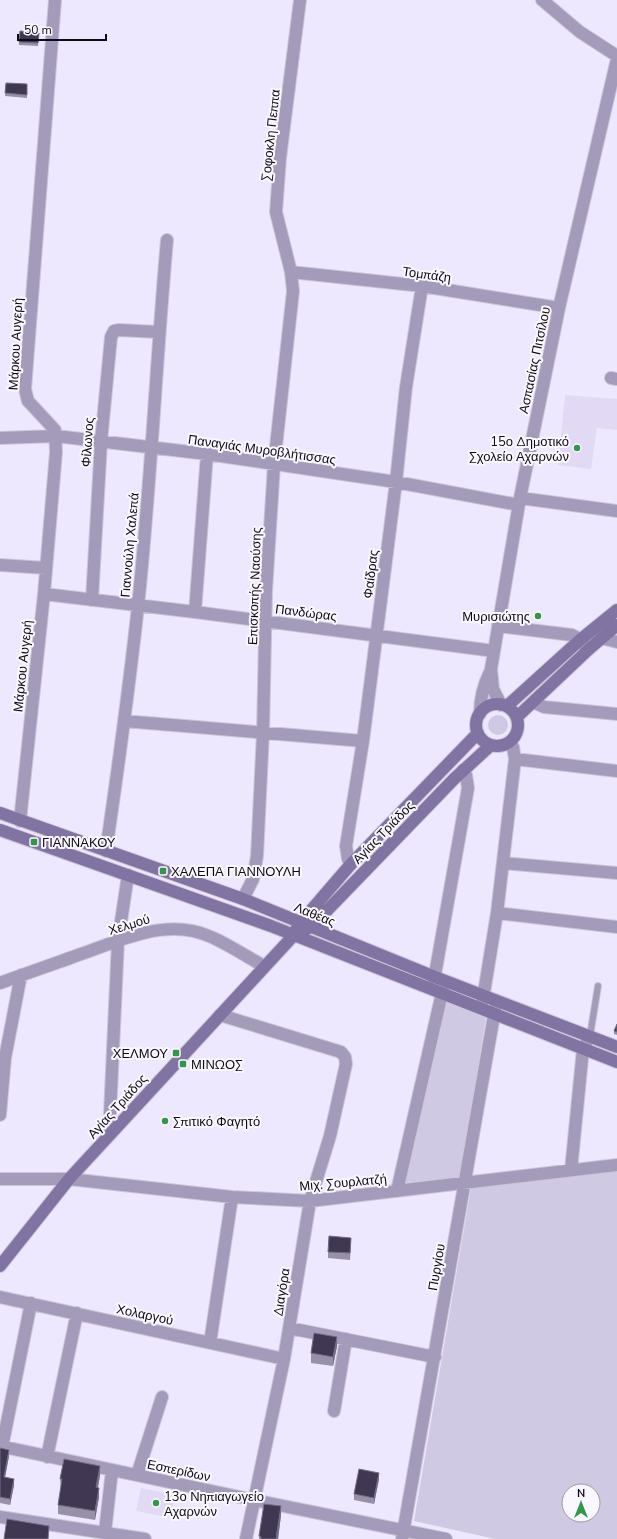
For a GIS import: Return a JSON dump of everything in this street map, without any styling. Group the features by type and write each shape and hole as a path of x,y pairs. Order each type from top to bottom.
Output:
{"street":[{"name":"Μάρκου Αυγερή","path":"20,821 44,594 56,436 55,430 28,401 25,389 55,0"},
{"name":"Σοφοκλη Πεππα","path":"291,272 276,212 280,158 300,0"},
{"path":"542,0 580,32 617,56"},
{"name":"Ασπασίας Πιτσίλου","path":"480,714 480,699 491,669 520,502 559,308 617,59"},
{"name":"Γιαννούλη Χαλεπά","path":"106,850 138,605 151,448 158,332 167,240"},
{"name":"Τομπάζη","path":"291,272 422,286 559,308"},
{"name":"Επισκοπής Ναούσης","path":"243,899 253,879 257,856 263,732 265,621 274,465 293,291 291,272"},
{"name":"Φαίδρας","path":"351,864 348,859 346,846 363,741 396,482 406,387 422,286"},
{"name":"Φίλωνος","path":"92,600 100,442 111,337 114,331 119,330 158,332"},
{"name":"Παναγιάς Μυροβλήτισσας","path":"0,438 56,436 207,454 520,502 617,511"},
{"path":"194,612 207,454"},
{"path":"0,565 46,568"},
{"name":"Πανδώρας","path":"44,594 494,651"},
{"path":"504,706 617,610"},
{"path":"517,717 601,638 617,625"},
{"path":"498,626 572,635 580,640 589,650"},
{"path":"601,638 617,642"},
{"name":"Ασπασίας Πιτσίλου","path":"491,669 493,689 504,706"},
{"path":"533,702 544,707 617,714"},
{"path":"489,706 504,706 511,709 517,717 518,731 510,742 501,746 491,745 478,733 477,724 480,714 489,706"},
{"path":"124,721 363,741"},
{"name":"Αγίας Τριάδος","path":"294,935 299,923 351,864 478,733"},
{"path":"481,1009 497,913 515,759 513,747 510,742"},
{"name":"Αγίας Τριάδος","path":"0,1266 70,1179 264,966 294,935 311,927 463,770 491,745"},
{"path":"515,759 617,771"},
{"path":"397,1191 440,979 468,788 466,775 463,770"},
{"name":"Λαθέας","path":"0,813 243,899 440,979 617,1047"},
{"name":"Λαθέας","path":"0,830 272,926 617,1062"},
{"path":"503,863 617,873"},
{"path":"109,1135 118,941 128,875"},
{"path":"497,913 617,927"},
{"name":"Χελμού","path":"0,983 118,941 158,930 172,929 193,931 211,938 264,966"},
{"path":"0,1115 5,1058 21,975"},
{"name":"Πυργίου","path":"403,1535 497,1000"},
{"name":"Διαγόρα","path":"220,1015 341,1052 345,1057 346,1064 330,1136 310,1201 290,1328 246,1539"},
{"path":"571,1170 584,1049 590,1036"},
{"name":"Μιχ. Σουρλατζή","path":"0,1179 70,1179 232,1197 310,1201 617,1165"},
{"path":"210,1342 232,1197"},
{"name":"Χολαργού","path":"0,1297 284,1359"},
{"path":"1,1447 31,1303"},
{"path":"46,1457 77,1313"},
{"path":"290,1328 435,1357"},
{"path":"334,1411 346,1339"},
{"path":"137,1475 162,1397"},
{"name":"Εσπερίδων","path":"1,1447 254,1500 403,1535 446,1539"},
{"path":"105,1532 112,1470"},
{"path":"0,1517 145,1539"}],"lane":[{"path":"590,1036 598,986"}],"shaded area":[{"name":"15ο Δημοτικό Σχολείο Αχαρνών","path":"565,395 617,399 617,430 597,428 591,469 558,465"},
{"path":"498,715 505,718 508,725 505,732 498,735 491,732 488,725 491,718"},
{"path":"445,1001 486,1018 460,1177 404,1183"},
{"path":"617,1171 617,1539 495,1539 414,1521 471,1188"},
{"name":"13ο Νηπιαγωγείο Αχαρνών","path":"141,1488 175,1495 170,1518 136,1511"}],"building":[{"path":"20,31 39,33 38,43 19,42"},
{"path":"6,83 27,84 27,95 5,93"},
{"path":"617,1024 617,1032 614,1031"},
{"path":"329,1236 351,1238 350,1253 328,1252"},
{"path":"314,1333 337,1337 333,1357 311,1353"},
{"path":"0,1448 9,1450 4,1477 14,1479 10,1499 0,1497"},
{"path":"64,1459 100,1466 96,1487 99,1488 95,1511 58,1505 62,1479 60,1479"},
{"path":"359,1469 379,1473 374,1498 354,1494"},
{"path":"264,1504 281,1506 276,1539 261,1539 259,1536"},
{"path":"7,1519 49,1526 48,1539 4,1539"}],"place":[{"name":"15ο Δημοτικό Σχολείο Αχαρνών","path":"577,448"},
{"name":"Μυρισιώτης","path":"538,616"},
{"name":"ΓΙΑΝΝΑΚΟΥ","path":"34,842"},
{"name":"ΧΑΛΕΠΑ ΓΙΑΝΝΟΥΛΗ","path":"163,871"},
{"name":"ΧΕΛΜΟΥ","path":"176,1053"},
{"name":"ΜΙΝΩΟΣ","path":"183,1064"},
{"name":"Σπιτικό Φαγητό","path":"165,1121"},
{"name":"13ο Νηπιαγωγείο Αχαρνών","path":"156,1503"}]}
